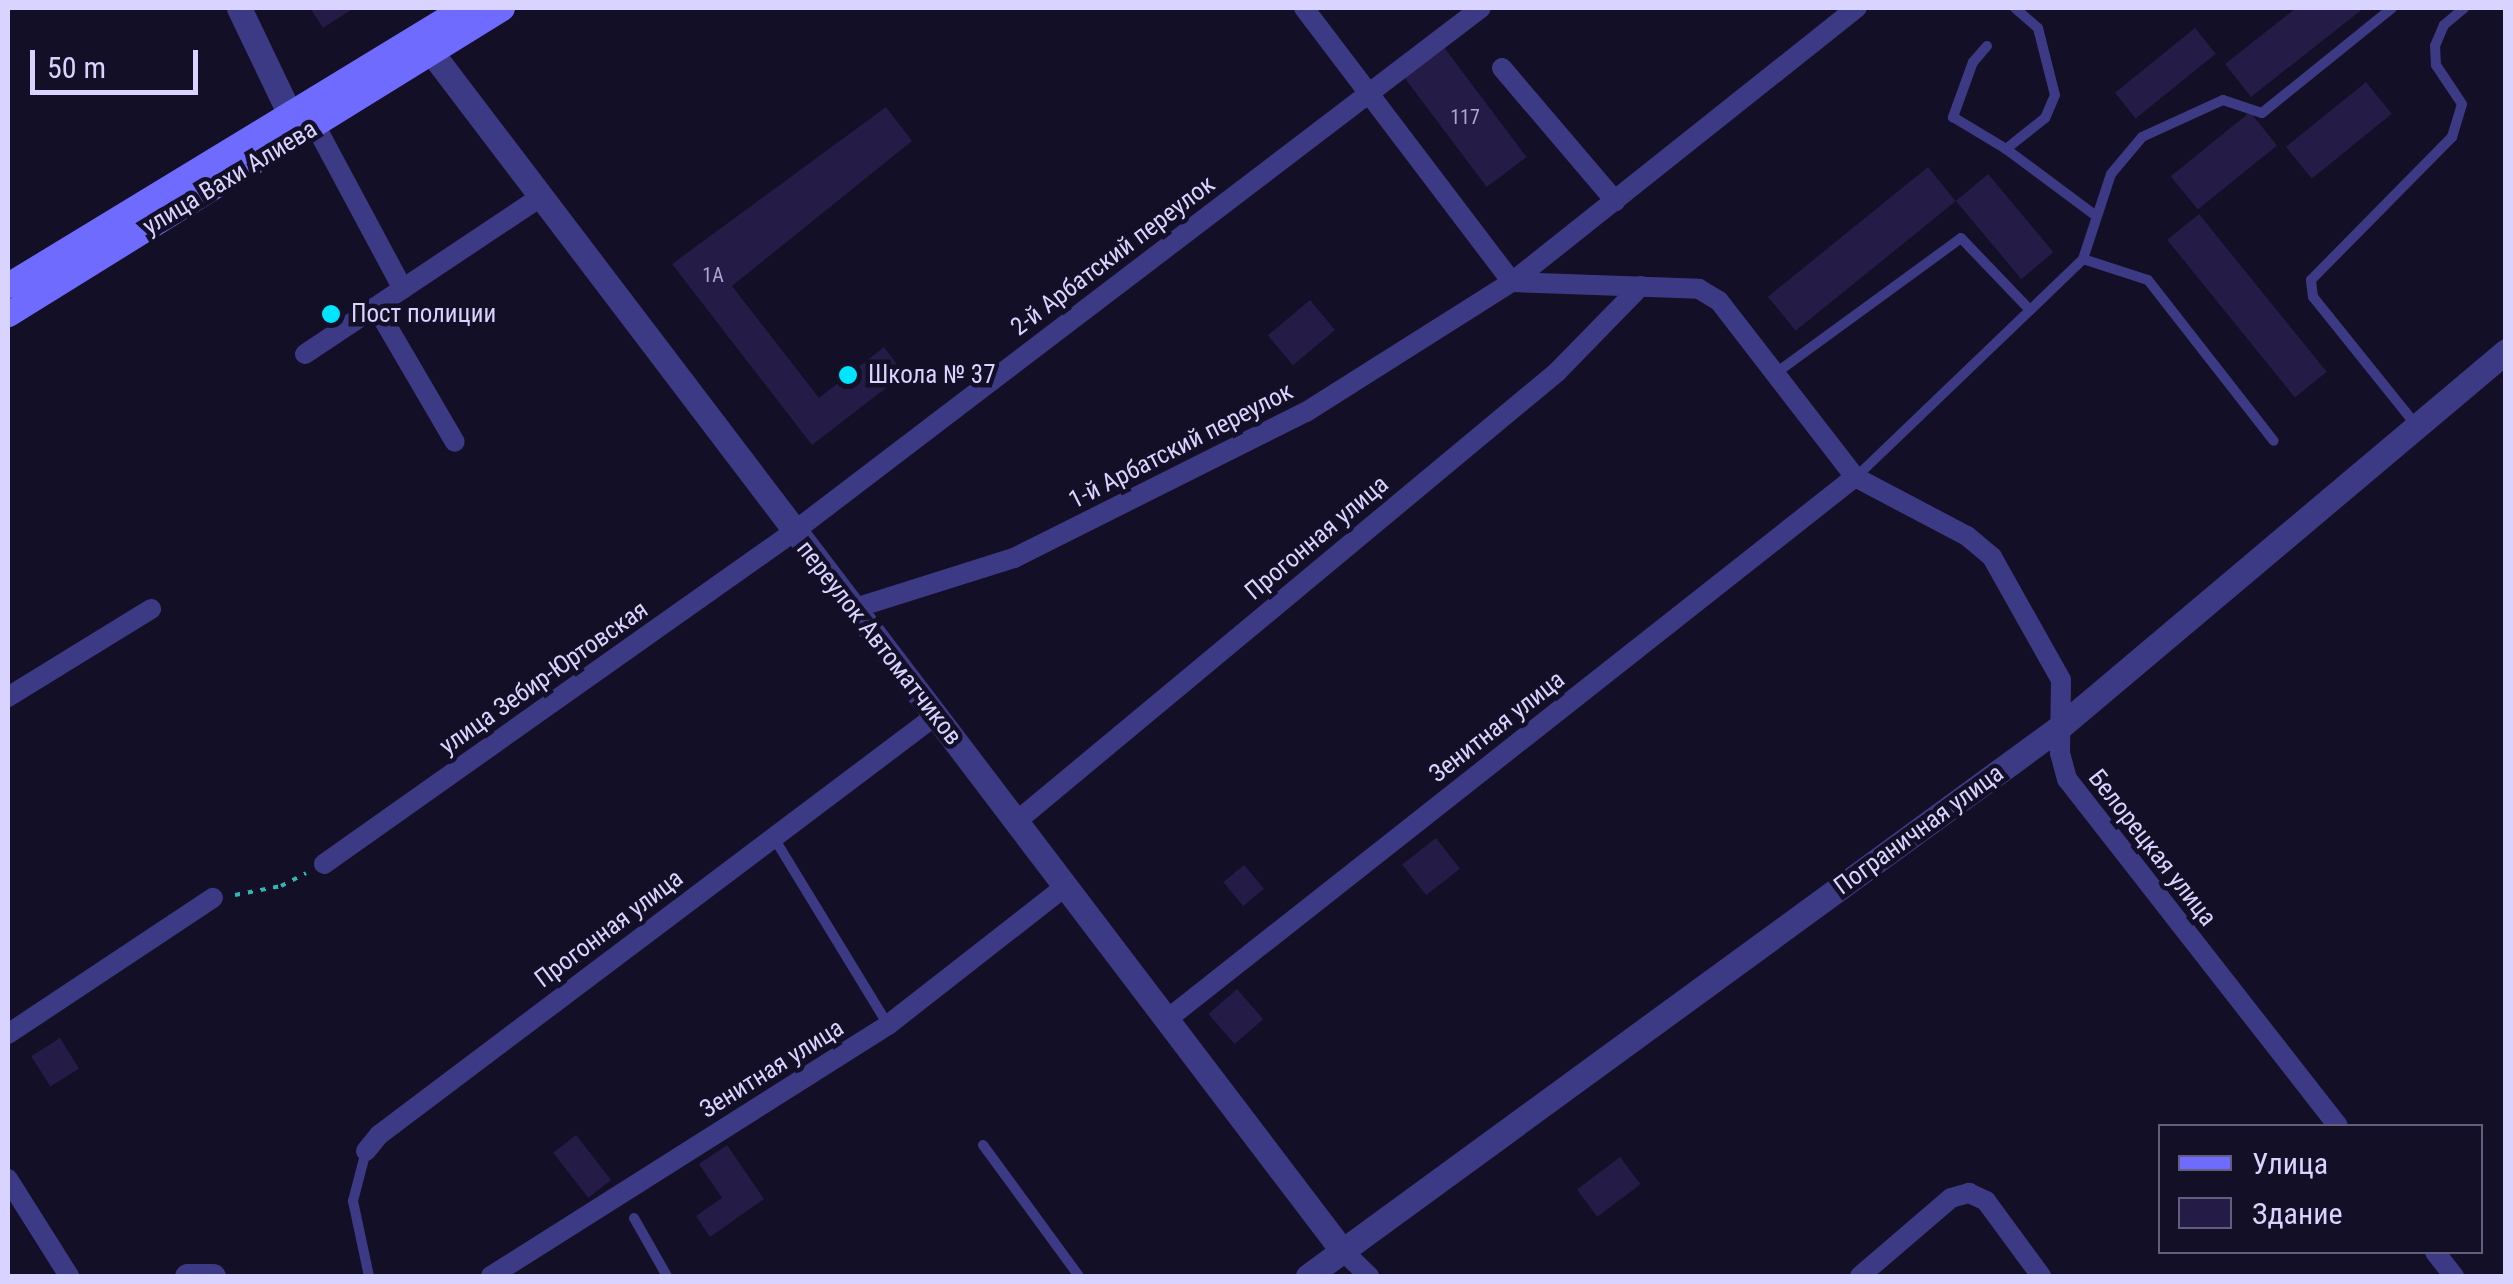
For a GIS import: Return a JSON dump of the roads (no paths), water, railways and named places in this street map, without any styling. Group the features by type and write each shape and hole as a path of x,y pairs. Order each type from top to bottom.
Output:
{"main road":[{"name":"улица Вахи Алиева","path":"426,46 463,8"},
{"name":"улица Вахи Алиева","path":"8,314 426,46 502,8"},
{"name":"улица Вахи Алиева","path":"8,285 302,125"}],"street":[{"path":"239,8 302,125 403,289"},
{"path":"1304,8 1512,282 1642,286"},
{"name":"2-й Арбатский переулок","path":"792,532 1481,8"},
{"name":"1-й Арбатский переулок","path":"852,608 1014,558 1306,412 1512,282 1857,8"},
{"name":"переулок Автоматчиков","path":"426,46 792,532 1170,1017 1341,1250"},
{"path":"1502,68 1615,201"},
{"path":"304,354 539,198"},
{"name":"Белорецкая улица","path":"1642,286 1699,288 1719,301 1856,478 1967,536 1992,557 2061,680 2066,779 2336,1124"},
{"name":"Прогонная улица","path":"1017,820 1557,372 1642,286"},
{"path":"376,307 455,442"},
{"name":"Пограничная улица","path":"1308,1276 2061,726 2506,351"},
{"name":"Зенитная улица","path":"1170,1017 1856,478"},
{"name":"улица Зебир-Юртовская","path":"324,864 792,532"},
{"path":"8,696 151,610"},
{"name":"Прогонная улица","path":"366,1152 379,1135 935,716"},
{"name":"Зенитная улица","path":"491,1276 888,1025 1067,885"},
{"path":"8,1034 213,898"},
{"path":"8,1180 69,1276"},
{"path":"1860,1276 1951,1198 1969,1193 1986,1201 2041,1276"},
{"path":"1341,1250 1369,1276"},
{"path":"2437,1254 2454,1276"},
{"path":"187,1276 212,1276"}],"lane":[{"path":"2006,149 2044,118 2055,96 2038,28 2015,8"},
{"path":"1856,478 2083,259 2111,174 2142,137 2223,100 2262,112 2392,8"},
{"path":"2417,426 2313,297 2310,280 2452,137 2462,104 2436,65 2435,46 2444,25 2464,8"},
{"path":"1987,46 1972,62 1954,117 2006,149 2095,215"},
{"path":"1775,374 1952,240 1971,242 2030,310"},
{"path":"2083,259 2148,280 2274,441"},
{"path":"773,837 888,1025"},
{"path":"983,1146 1079,1276"},
{"path":"366,1152 353,1201 368,1276"},
{"path":"634,1218 667,1276"}],"place":[{"name":"Пост полиции","path":"331,314"},
{"name":"Школа № 37","path":"848,375"}]}
